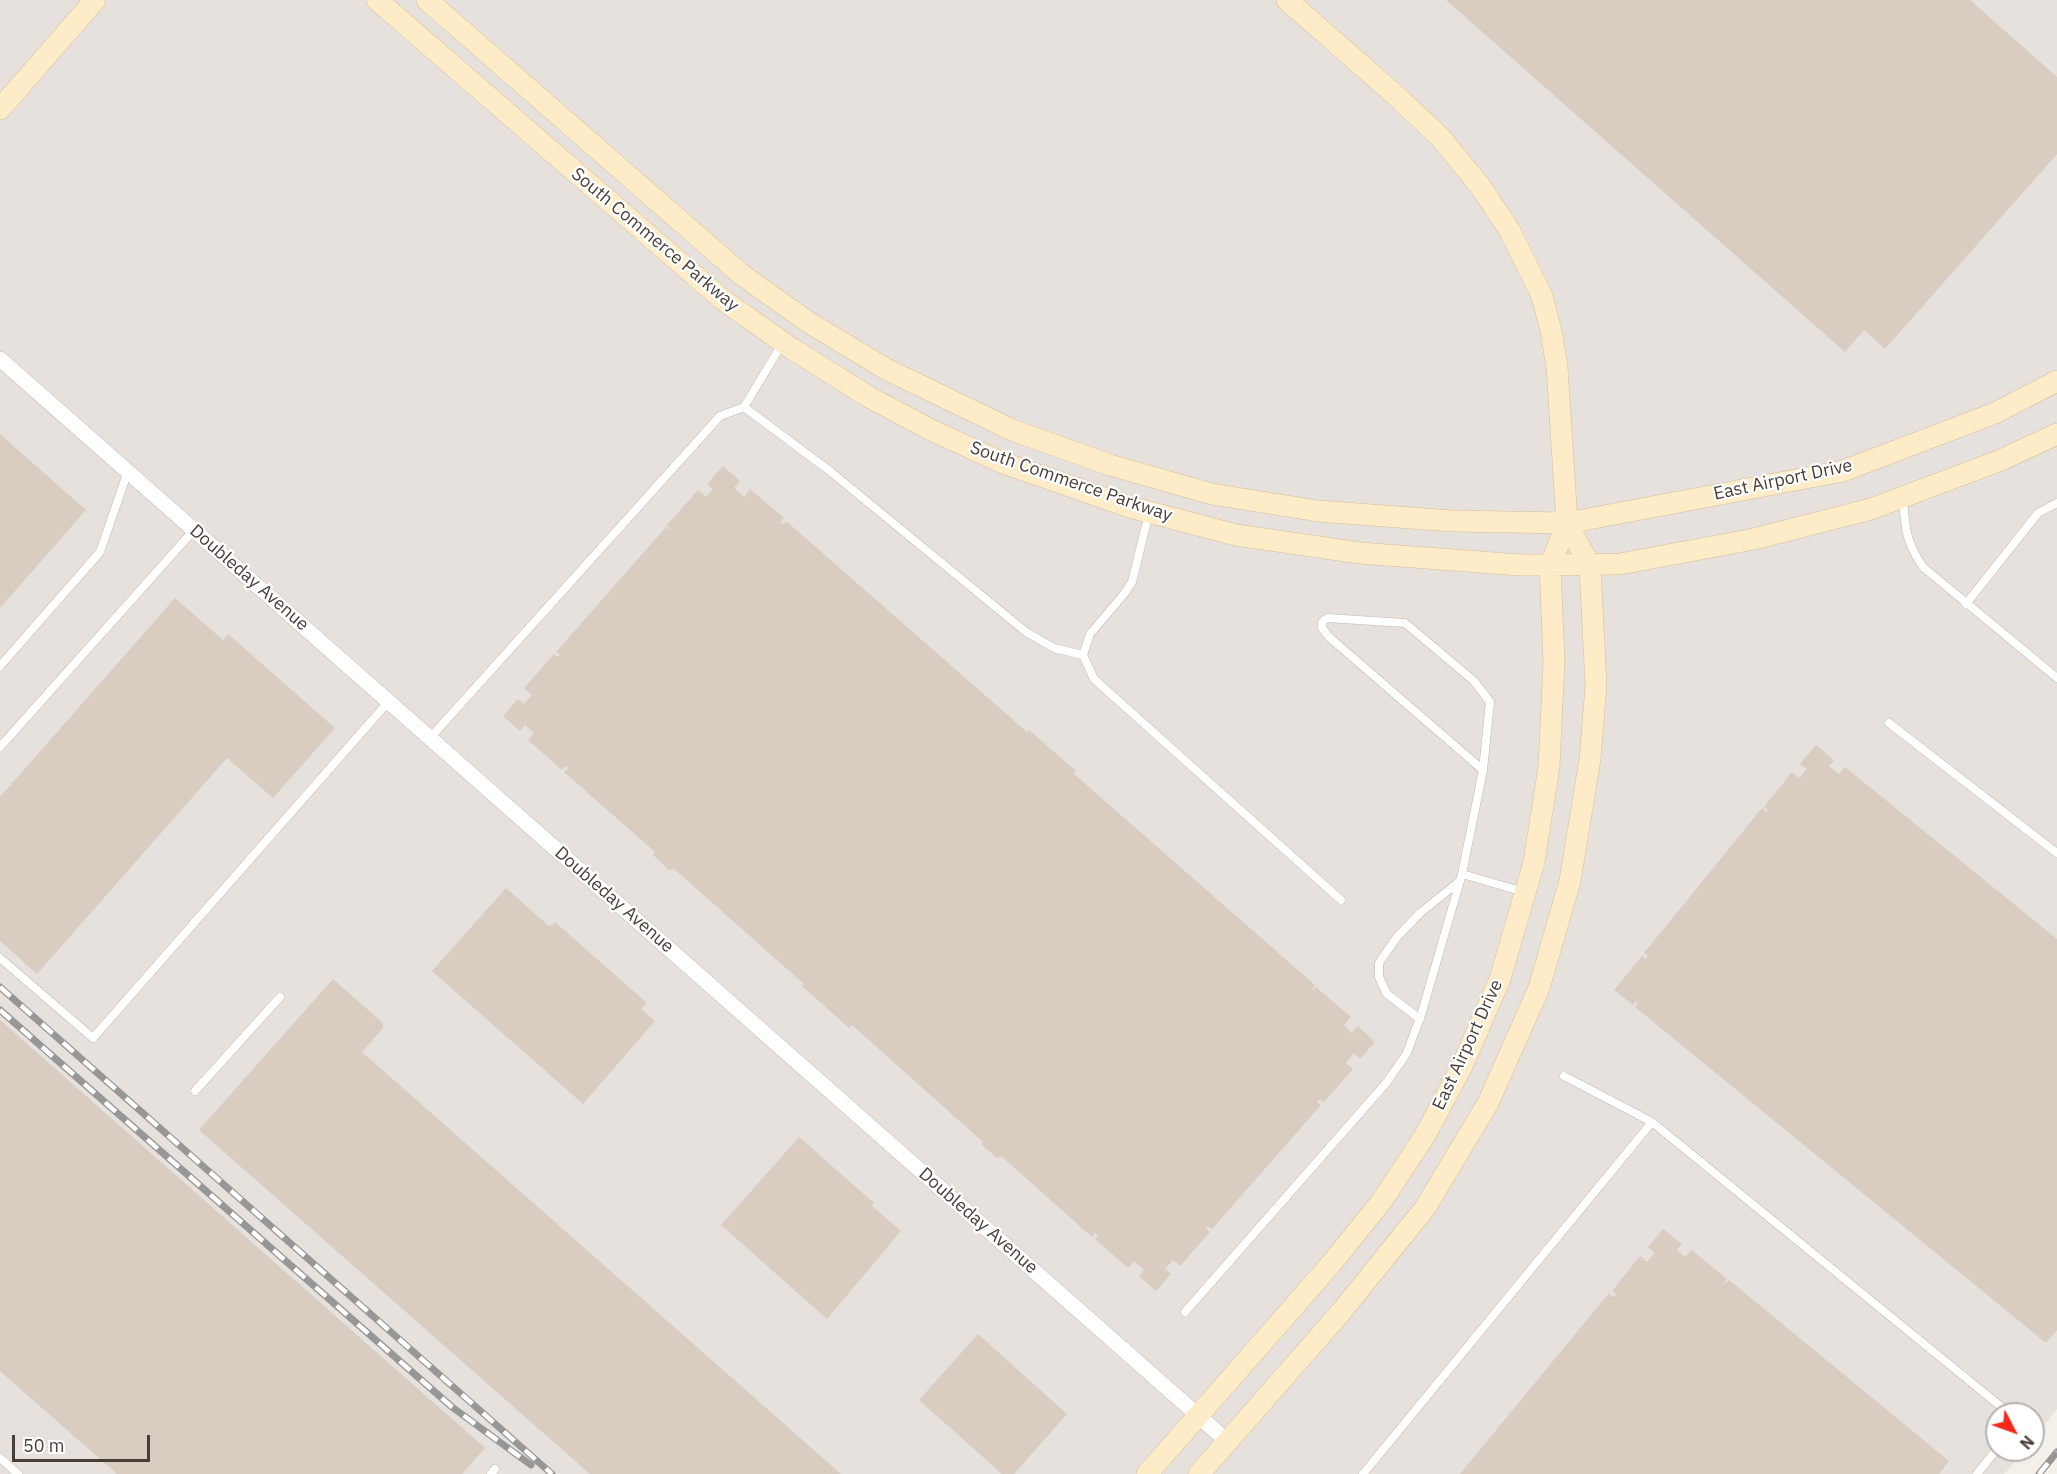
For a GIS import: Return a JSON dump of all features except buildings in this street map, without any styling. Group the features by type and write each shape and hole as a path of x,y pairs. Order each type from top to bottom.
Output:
{"main road":[{"path":"0,109 95,0"},
{"name":"South Commerce Parkway","path":"377,0 723,300 783,343 869,397 931,430 1001,462 1149,512 1236,535 1360,553 1520,565 1590,566"},
{"name":"South Commerce Parkway","path":"427,0 742,275 808,322 886,369 1012,430 1110,465 1212,494 1318,510 1452,521 1567,523"},
{"path":"1199,1474 1341,1311 1425,1208 1488,1103 1539,988 1570,881 1590,759 1596,686 1590,566 1567,523 1557,367 1542,296 1510,231 1480,186 1440,137 1287,0"},
{"name":"East Airport Drive","path":"1147,1474 1331,1264 1381,1202 1424,1137 1462,1066 1500,979 1534,862 1549,767 1554,661 1550,566 1567,523 1843,471 1995,413 2057,381"},
{"path":"1590,566 1620,564 1754,539 1871,509 2001,460 2057,434"}],"street":[{"name":"Doubleday Avenue","path":"0,359 1227,1441"}],"lane":[{"path":"430,738 720,416 744,407 783,343"},
{"path":"744,407 831,472 1026,632 1054,648 1083,655"},
{"path":"0,666 100,552 128,471"},
{"path":"1903,497 1905,531 1911,550 1923,567 2057,678"},
{"path":"1966,604 2038,513 2057,503"},
{"path":"1149,512 1132,582 1090,634 1083,655 1094,679 1341,900"},
{"path":"0,747 194,530"},
{"path":"1185,1312 1387,1082 1407,1053 1420,1018 1461,878 1483,770 1490,702 1474,681 1405,622 1328,618 1322,622 1322,628 1329,637 1483,770"},
{"path":"0,958 93,1038 388,702"},
{"path":"1889,723 2057,853"},
{"path":"1461,878 1525,892"},
{"path":"1420,1018 1387,994 1379,977 1379,963 1397,937 1420,913 1461,878"},
{"path":"195,1091 280,997"},
{"path":"1564,1076 1652,1122 1995,1402"},
{"path":"1363,1474 1652,1122"},
{"path":"0,1458 18,1474"},
{"path":"1977,1474 1987,1462"}],"shaded area":[{"path":"0,0 2057,0 2057,1409 2045,1424 2045,1402 1985,1402 1985,1462 2014,1462 2004,1474 0,1474"}],"railway":[{"path":"0,987 552,1474"},
{"path":"0,1010 452,1407 531,1465"},
{"path":"2039,1474 2057,1452"}]}
